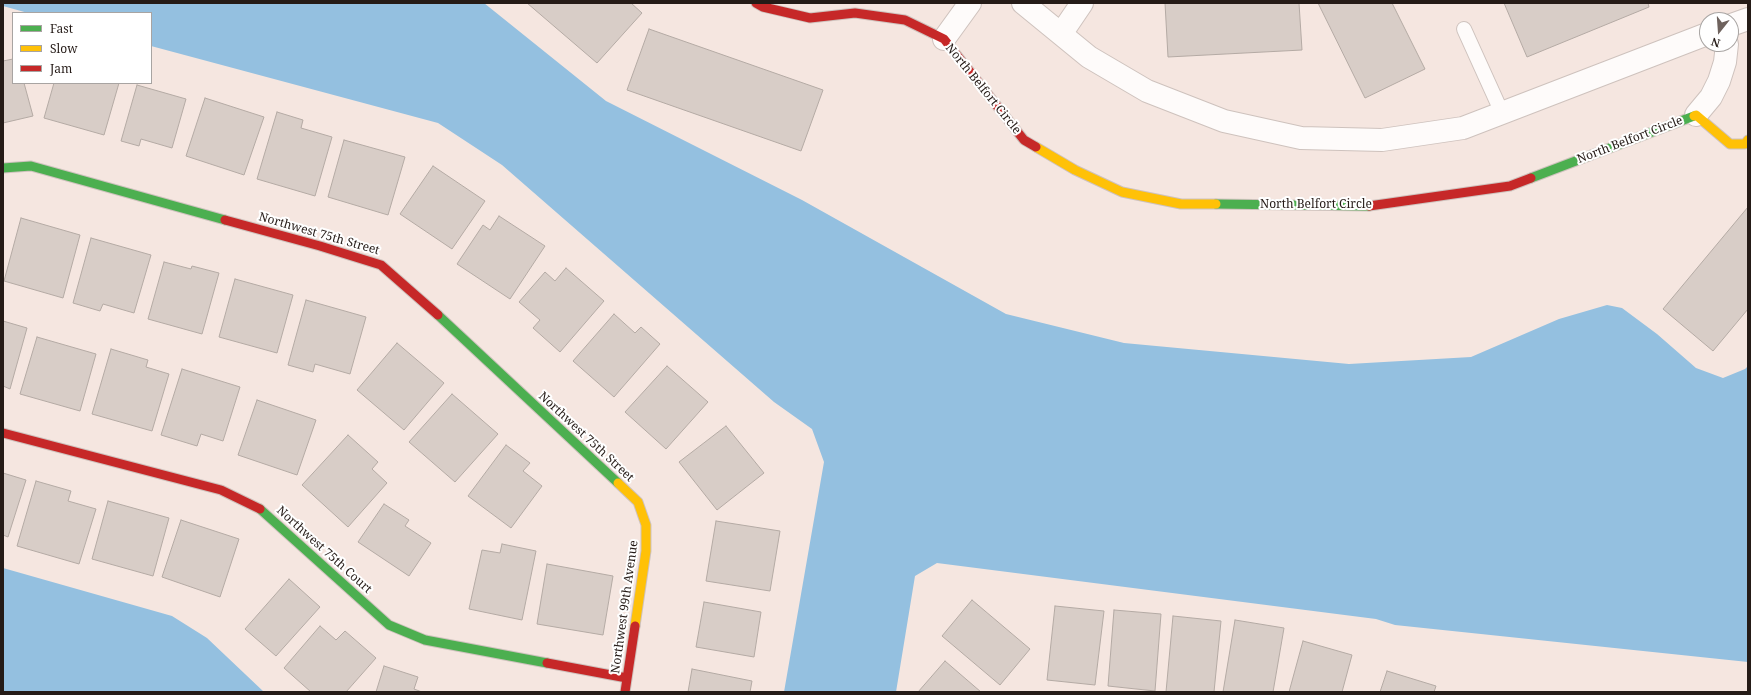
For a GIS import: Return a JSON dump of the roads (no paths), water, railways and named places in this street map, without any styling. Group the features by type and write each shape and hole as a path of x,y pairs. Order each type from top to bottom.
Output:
{"street":[{"name":"North Belfort Circle","path":"756,3 763,7 810,18 855,13 905,20 944,39 1024,140 1075,170 1122,192 1181,204 1367,206 1510,186 1696,115 1730,144 1745,144 1748,140"},
{"name":"North Belfort Circle","path":"944,39 970,3"},
{"path":"1023,3 1089,56 1147,91 1224,122 1301,138 1382,140 1463,128 1699,37"},
{"path":"1061,34 1082,3"},
{"path":"1696,115 1711,97 1719,81 1725,62 1726,52"},
{"name":"Northwest 75th Street","path":"3,168 32,166 381,264 638,502 646,526"},
{"name":"Northwest 75th Court","path":"3,433 221,490 259,508 390,625 425,640 627,678"},
{"name":"Northwest 99th Avenue","path":"625,692 646,552 646,526"}],"lane":[{"path":"1464,28 1502,113"}],"water":[{"path":"3,3 484,3 606,101 802,200 1006,314 1124,343 1349,364 1471,357 1559,319 1607,305 1622,308 1657,334 1696,368 1723,378 1745,369 1748,366 1748,662 1395,625 1376,619 937,563 915,576 896,692 784,692 824,462 812,429 774,402 502,165 438,123 152,46 152,12 24,12 3,6"},
{"path":"3,568 172,616 207,638 264,692 3,692"}]}
